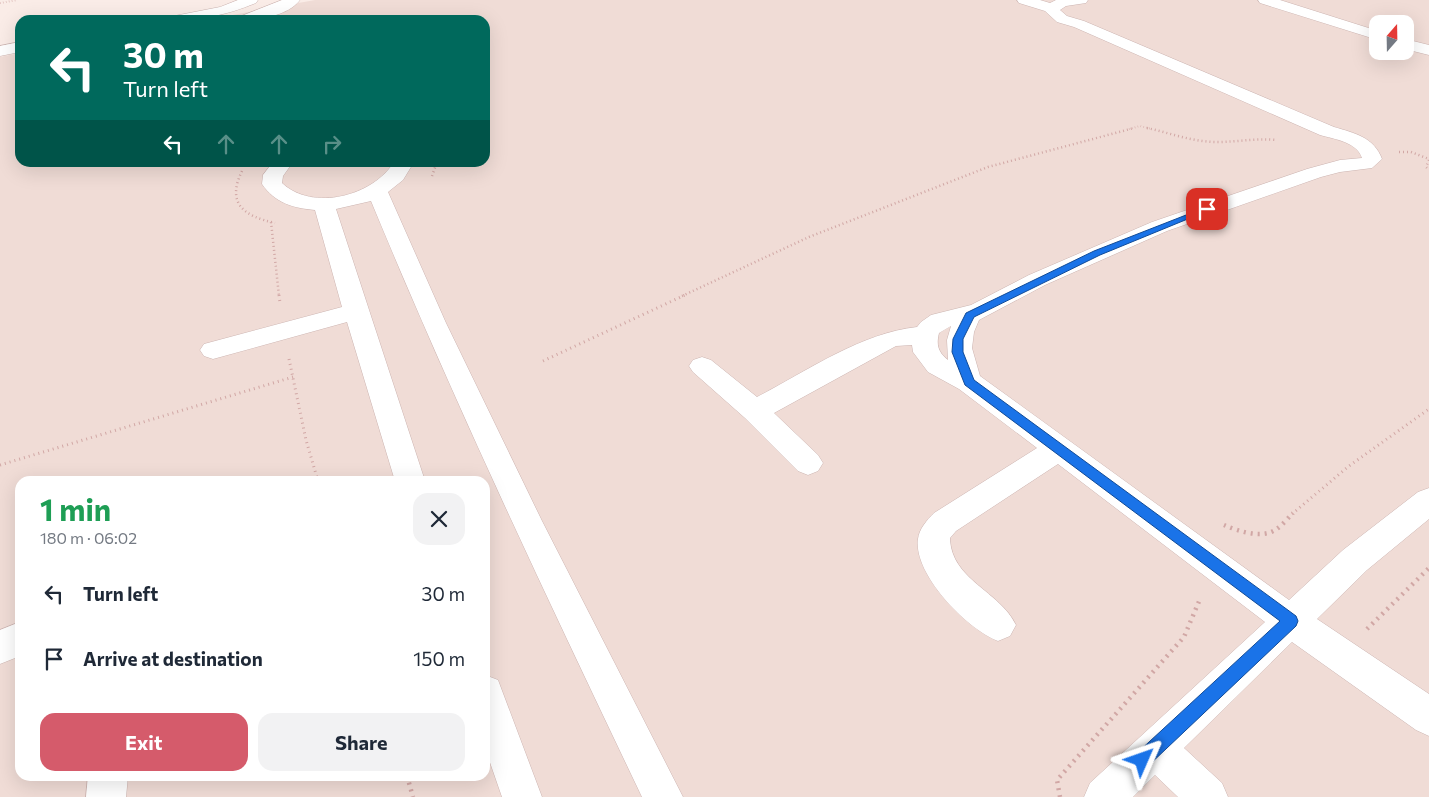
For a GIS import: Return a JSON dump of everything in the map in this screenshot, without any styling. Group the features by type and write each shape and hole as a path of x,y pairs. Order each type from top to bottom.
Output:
{"street":[{"path":"188,15 226,0"},
{"path":"198,15 223,10 251,0"},
{"path":"259,15 293,0"},
{"path":"1024,0 1052,8 1063,2 1080,0"},
{"path":"1079,24 1070,11 1080,0"},
{"path":"1265,0 1369,33"},
{"path":"1052,8 1056,16 1079,24 1327,131 1356,140 1369,150 1372,155 1368,163 1341,166 1231,201 1161,226 1039,280 970,315 941,320 931,326 926,335 925,346 930,357 939,368 952,376 969,382 1291,621 1429,716"},
{"path":"1414,46 1429,50"},
{"path":"0,51 15,49"},
{"path":"1327,131 1343,147 1345,154 1341,166"},
{"path":"280,167 273,175 272,184 277,193 288,200 304,204 324,204 352,200 377,191 392,182 401,172 402,167"},
{"path":"377,191 430,314 529,526 663,797"},
{"path":"324,204 328,224 408,476"},
{"path":"213,350 356,312"},
{"path":"969,382 958,352 958,339 970,315"},
{"path":"755,411 882,342 908,336 926,335"},
{"path":"702,366 755,411 808,463"},
{"path":"998,625 942,572 933,554 934,536 945,522 1060,449"},
{"path":"1104,797 1355,560 1429,501"},
{"path":"0,647 15,642"},
{"path":"490,707 522,797"},
{"path":"1155,748 1208,797"},
{"path":"106,797 108,781"}],"path":[{"path":"0,3 17,0"},
{"path":"543,361 817,234 988,166 1140,126 1200,141 1218,142 1253,138 1278,140"},
{"path":"1369,150 1412,152 1429,160 1426,167 1429,170"},
{"path":"0,465 293,377"},
{"path":"1221,524 1249,533 1264,534 1275,530 1333,479 1386,438 1429,409"},
{"path":"1340,655 1429,568"},
{"path":"1060,797 1057,780 1184,637 1200,599"},
{"path":"408,781 413,797"}],"shaded area":[{"path":"315,0 1429,0 1429,797 0,797 0,57 15,54 15,167 490,167 490,15 232,15"}],"route":[{"path":"1142,760 1291,621 969,382 958,352 958,339 962,326 970,315 1097,253 1207,209"}]}
